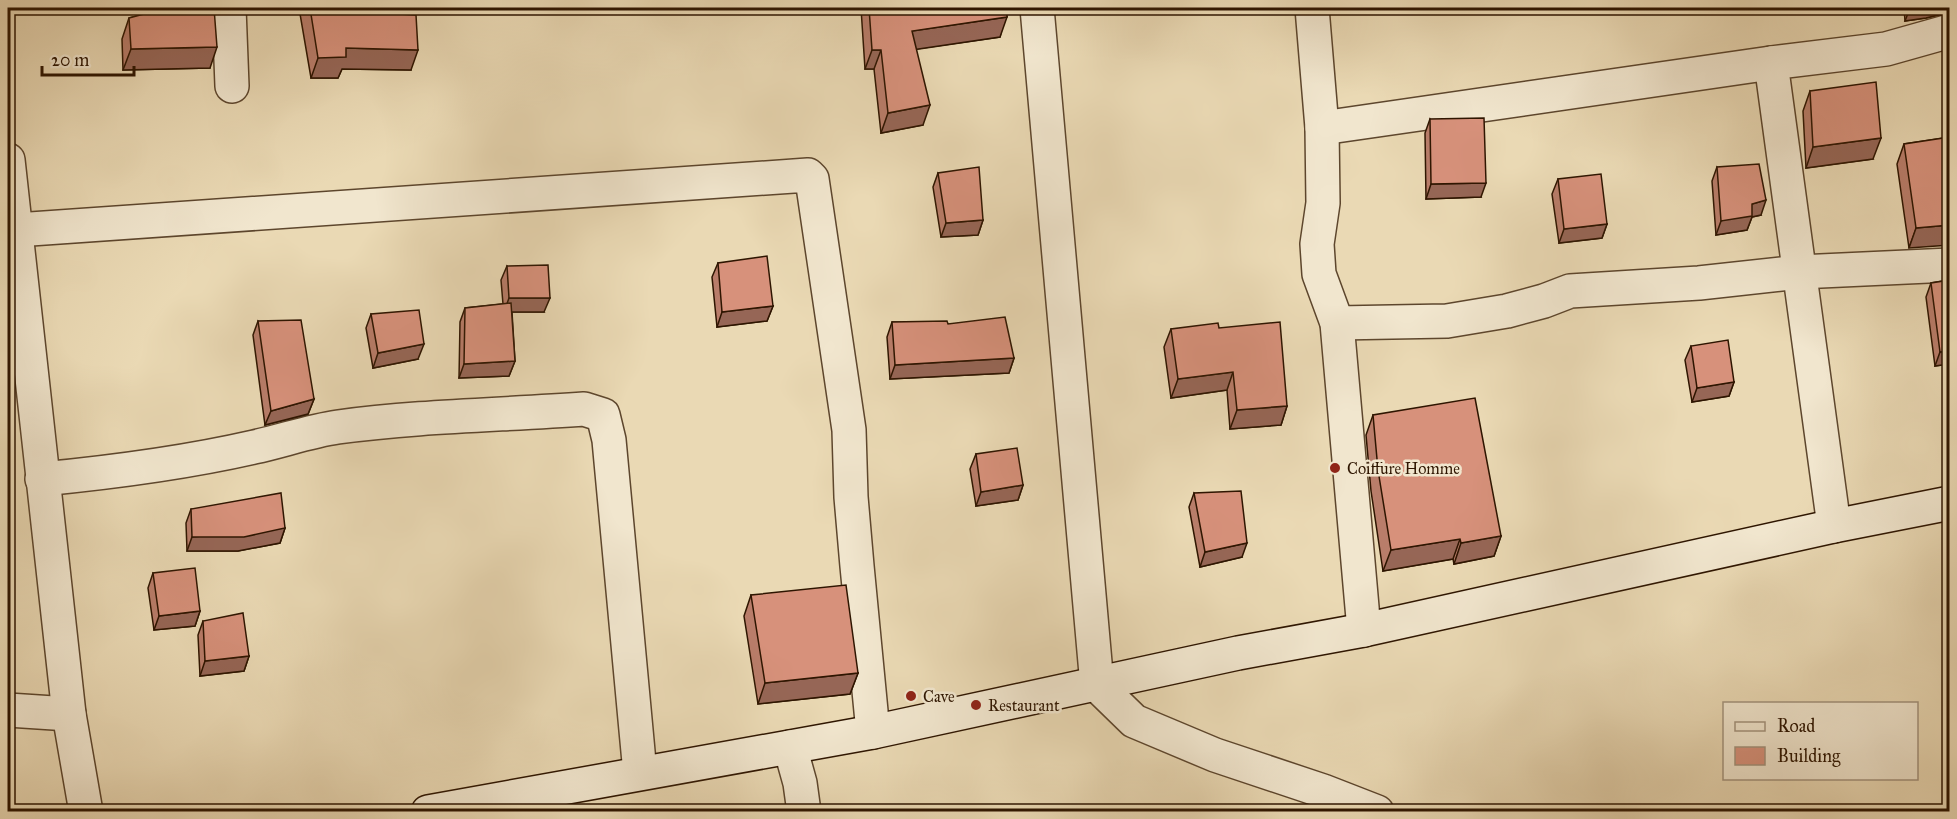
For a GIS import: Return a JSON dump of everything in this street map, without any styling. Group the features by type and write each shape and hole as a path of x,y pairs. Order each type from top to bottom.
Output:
{"street":[{"path":"229,8 232,86"},
{"path":"1036,8 1097,685 1134,721 1215,755 1323,791 1377,812"},
{"path":"1312,8 1322,128 1323,203 1317,244 1319,274 1337,323 1364,630"},
{"path":"1322,128 1771,63 1886,49 1950,31"},
{"path":"1771,63 1834,526"},
{"path":"8,160 69,714 86,812"},
{"path":"15,230 808,175 812,180 849,430 851,497 873,732"},
{"path":"1337,323 1447,321 1508,311 1570,291 1699,283 1799,272 1950,265"},
{"path":"42,479 121,471 188,460 335,428 370,423 584,410 603,415 609,440 640,773"},
{"path":"436,811 873,732 1238,653 1364,630 1834,526 1950,503"},
{"path":"8,710 69,714"},
{"path":"790,747 800,783 804,812"}],"building":[{"path":"163,8 214,8 217,47 131,49 129,18"},
{"path":"310,8 398,8 399,14 416,15 418,50 346,48 346,57 318,58"},
{"path":"869,8 1007,8 1007,17 912,31 930,105 888,113 881,50 872,50"},
{"path":"1876,82 1881,138 1813,147 1810,91"},
{"path":"1484,118 1486,183 1431,184 1430,119"},
{"path":"1950,137 1950,225 1916,228 1904,144"},
{"path":"1759,164 1766,200 1752,204 1752,216 1721,221 1717,167"},
{"path":"979,167 983,220 946,223 938,173"},
{"path":"1601,174 1607,224 1564,229 1558,179"},
{"path":"767,256 773,306 722,312 718,263"},
{"path":"548,265 550,298 509,298 507,266"},
{"path":"1950,280 1950,351 1940,352 1931,283"},
{"path":"511,303 515,361 464,364 465,308"},
{"path":"419,310 424,344 378,353 371,314"},
{"path":"1005,317 1014,358 895,365 892,322 947,321 948,324"},
{"path":"301,320 314,399 271,411 258,321"},
{"path":"1280,322 1287,406 1237,410 1233,372 1178,379 1171,329 1218,323 1219,328"},
{"path":"1728,340 1734,382 1697,388 1691,346"},
{"path":"1475,398 1501,536 1461,543 1460,539 1391,550 1378,470 1373,415"},
{"path":"1017,448 1023,485 981,492 976,454"},
{"path":"1241,491 1247,543 1205,552 1194,493"},
{"path":"281,493 285,528 244,537 192,537 191,509"},
{"path":"195,568 200,611 159,616 153,573"},
{"path":"846,585 858,673 765,683 751,595"},
{"path":"243,613 249,656 205,661 203,621"}],"place":[{"name":"Coiffure Homme","path":"1335,468"},
{"name":"Cave","path":"911,696"},
{"name":"Restaurant","path":"976,705"}]}
